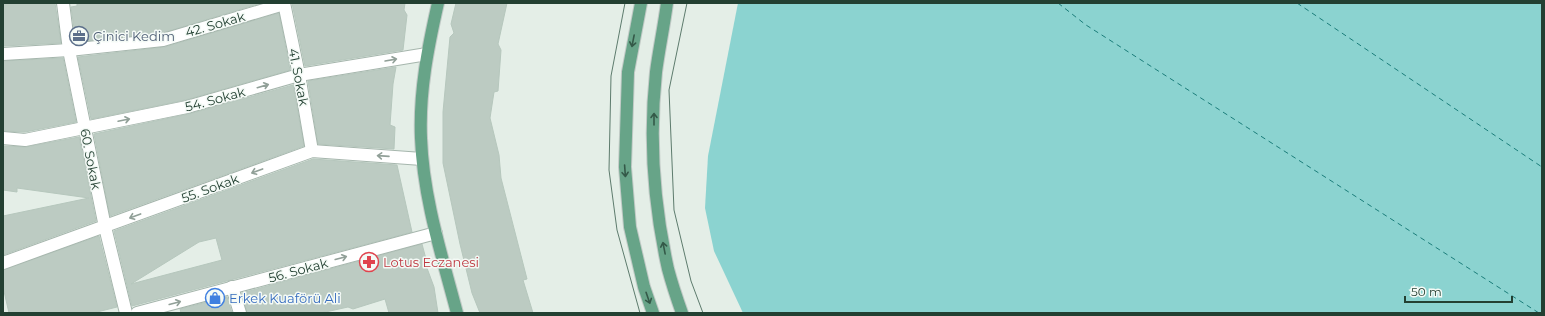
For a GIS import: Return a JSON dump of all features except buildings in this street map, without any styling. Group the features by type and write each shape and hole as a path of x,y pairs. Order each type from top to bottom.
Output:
{"main road":[{"path":"438,3 427,54 421,109 422,159 436,233 457,313"},
{"path":"641,3 628,72 624,167 630,227 644,288 654,313"},
{"path":"667,3 656,72 653,117 654,160 659,222 669,270 682,313"}],"street":[{"name":"60. Sokak","path":"63,3 69,50 105,227 126,313"},
{"name":"42. Sokak","path":"3,54 69,50 163,40 284,4"},
{"name":"41. Sokak","path":"284,4 299,76 312,151"},
{"name":"54. Sokak","path":"3,138 25,140 187,107 299,76 427,54"},
{"name":"55. Sokak","path":"3,263 312,151 422,159"},
{"name":"56. Sokak","path":"137,313 436,233"},
{"path":"232,288 240,313"}],"water":[{"path":"738,3 1542,3 1542,313 743,313 714,251 705,208 708,156"}],"ferry route":[{"path":"1058,3 1086,25 1539,313"},
{"path":"1297,3 1542,167"}],"tram line":[{"path":"625,3 611,76 609,170 617,230 640,313"},
{"path":"687,3 669,90 674,210 691,281 703,313"}],"place":[{"name":"Çinici Kedim","path":"79,36"},
{"name":"Lotus Eczanesi","path":"369,262"},
{"name":"Erkek Kuaförü Ali","path":"215,298"}]}
